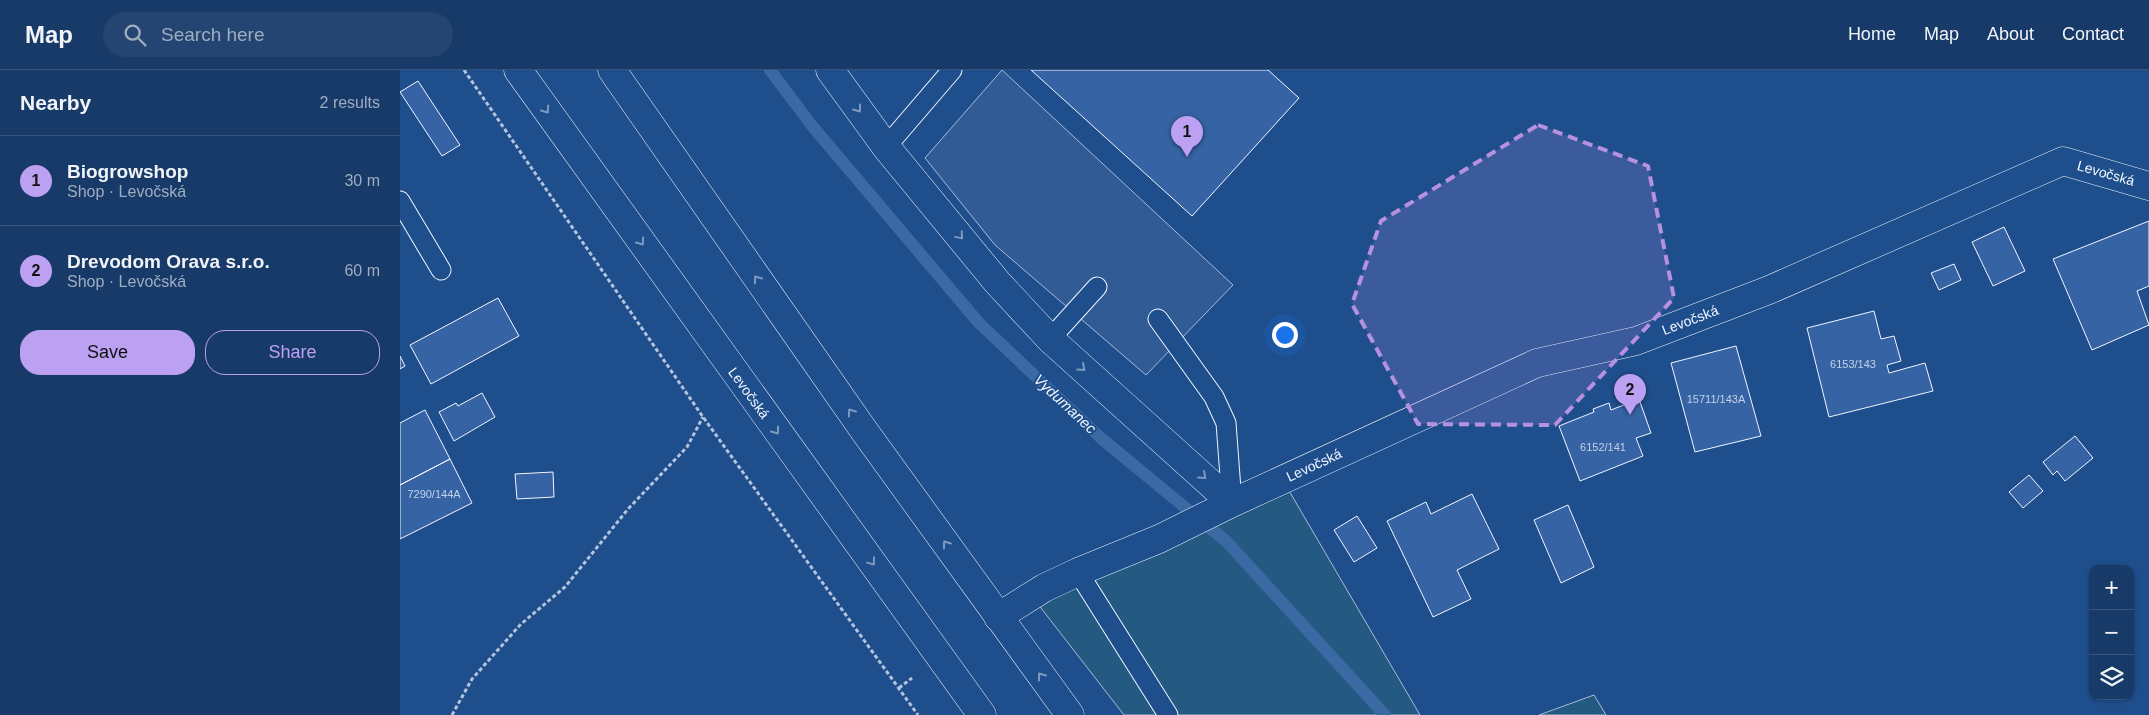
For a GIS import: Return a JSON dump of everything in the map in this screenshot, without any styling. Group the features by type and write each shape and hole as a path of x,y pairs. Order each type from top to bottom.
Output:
{"street":[{"name":"Levočská","path":"518,70 982,715"},
{"path":"612,70 748,267 1070,715"},
{"path":"830,70 886,147 997,282 1050,339 1226,506"},
{"name":"Levočská","path":"998,617 1044,588 1159,539 1226,506 1537,363 1636,341 1769,290 2063,161 2149,186"}],"lane":[{"path":"886,147 952,70"},
{"path":"402,209 441,270"},
{"path":"1050,339 1097,287"},
{"path":"1158,319 1209,390 1226,423 1226,506"},
{"path":"1078,572 1168,715"}],"path":[{"path":"464,70 703,417 918,715"},
{"path":"452,715 472,679 515,631 565,587 628,509 687,447 703,417"}],"highlighted area":[{"path":"1538,125 1648,166 1674,298 1555,425 1418,424 1352,304 1381,221"}],"shaded area":[{"path":"1002,70 1233,285 1146,375 995,245 925,158"},
{"path":"1288,489 1420,715 1124,715 1027,590"},
{"path":"1594,695 1606,715 1539,715"}],"building":[{"path":"1031,70 1268,70 1299,98 1192,216"},
{"path":"418,81 460,145 442,156 400,92"},
{"path":"2149,221 2149,286 2137,291 2149,325 2092,350 2053,259"},
{"path":"2004,227 2025,271 1993,286 1972,242"},
{"path":"1954,264 1961,280 1939,290 1931,273"},
{"path":"498,298 519,336 431,384 410,345"},
{"path":"1874,311 1881,339 1894,336 1901,361 1887,365 1889,373 1925,363 1933,391 1829,417 1807,328"},
{"path":"1736,346 1761,436 1695,452 1671,363"},
{"path":"400,356 405,366 400,369"},
{"path":"482,393 495,417 454,441 439,412 456,403 458,406"},
{"path":"1639,399 1651,433 1636,438 1643,456 1580,481 1559,426 1594,412 1593,409 1609,403 1611,410"},
{"path":"425,410 450,459 400,485 400,423"},
{"path":"2075,436 2093,458 2065,481 2057,471 2053,475 2043,462"},
{"path":"450,459 472,503 400,539 400,485"},
{"path":"553,472 554,497 517,499 515,474"},
{"path":"2029,475 2043,491 2023,508 2009,492"},
{"path":"1472,494 1499,549 1457,570 1471,599 1433,617 1387,521 1426,502 1431,514"},
{"path":"1568,505 1594,567 1561,583 1534,520"},
{"path":"1357,516 1377,548 1354,562 1334,530"}],"waterway":[{"name":"Vydumanec","path":"770,70 813,127 979,323 1102,439 1227,542 1385,715"}],"place":[{"name":"Biogrowshop","path":"1187,157"},
{"name":"Drevodom Orava s.r.o.","path":"1630,415"}]}
